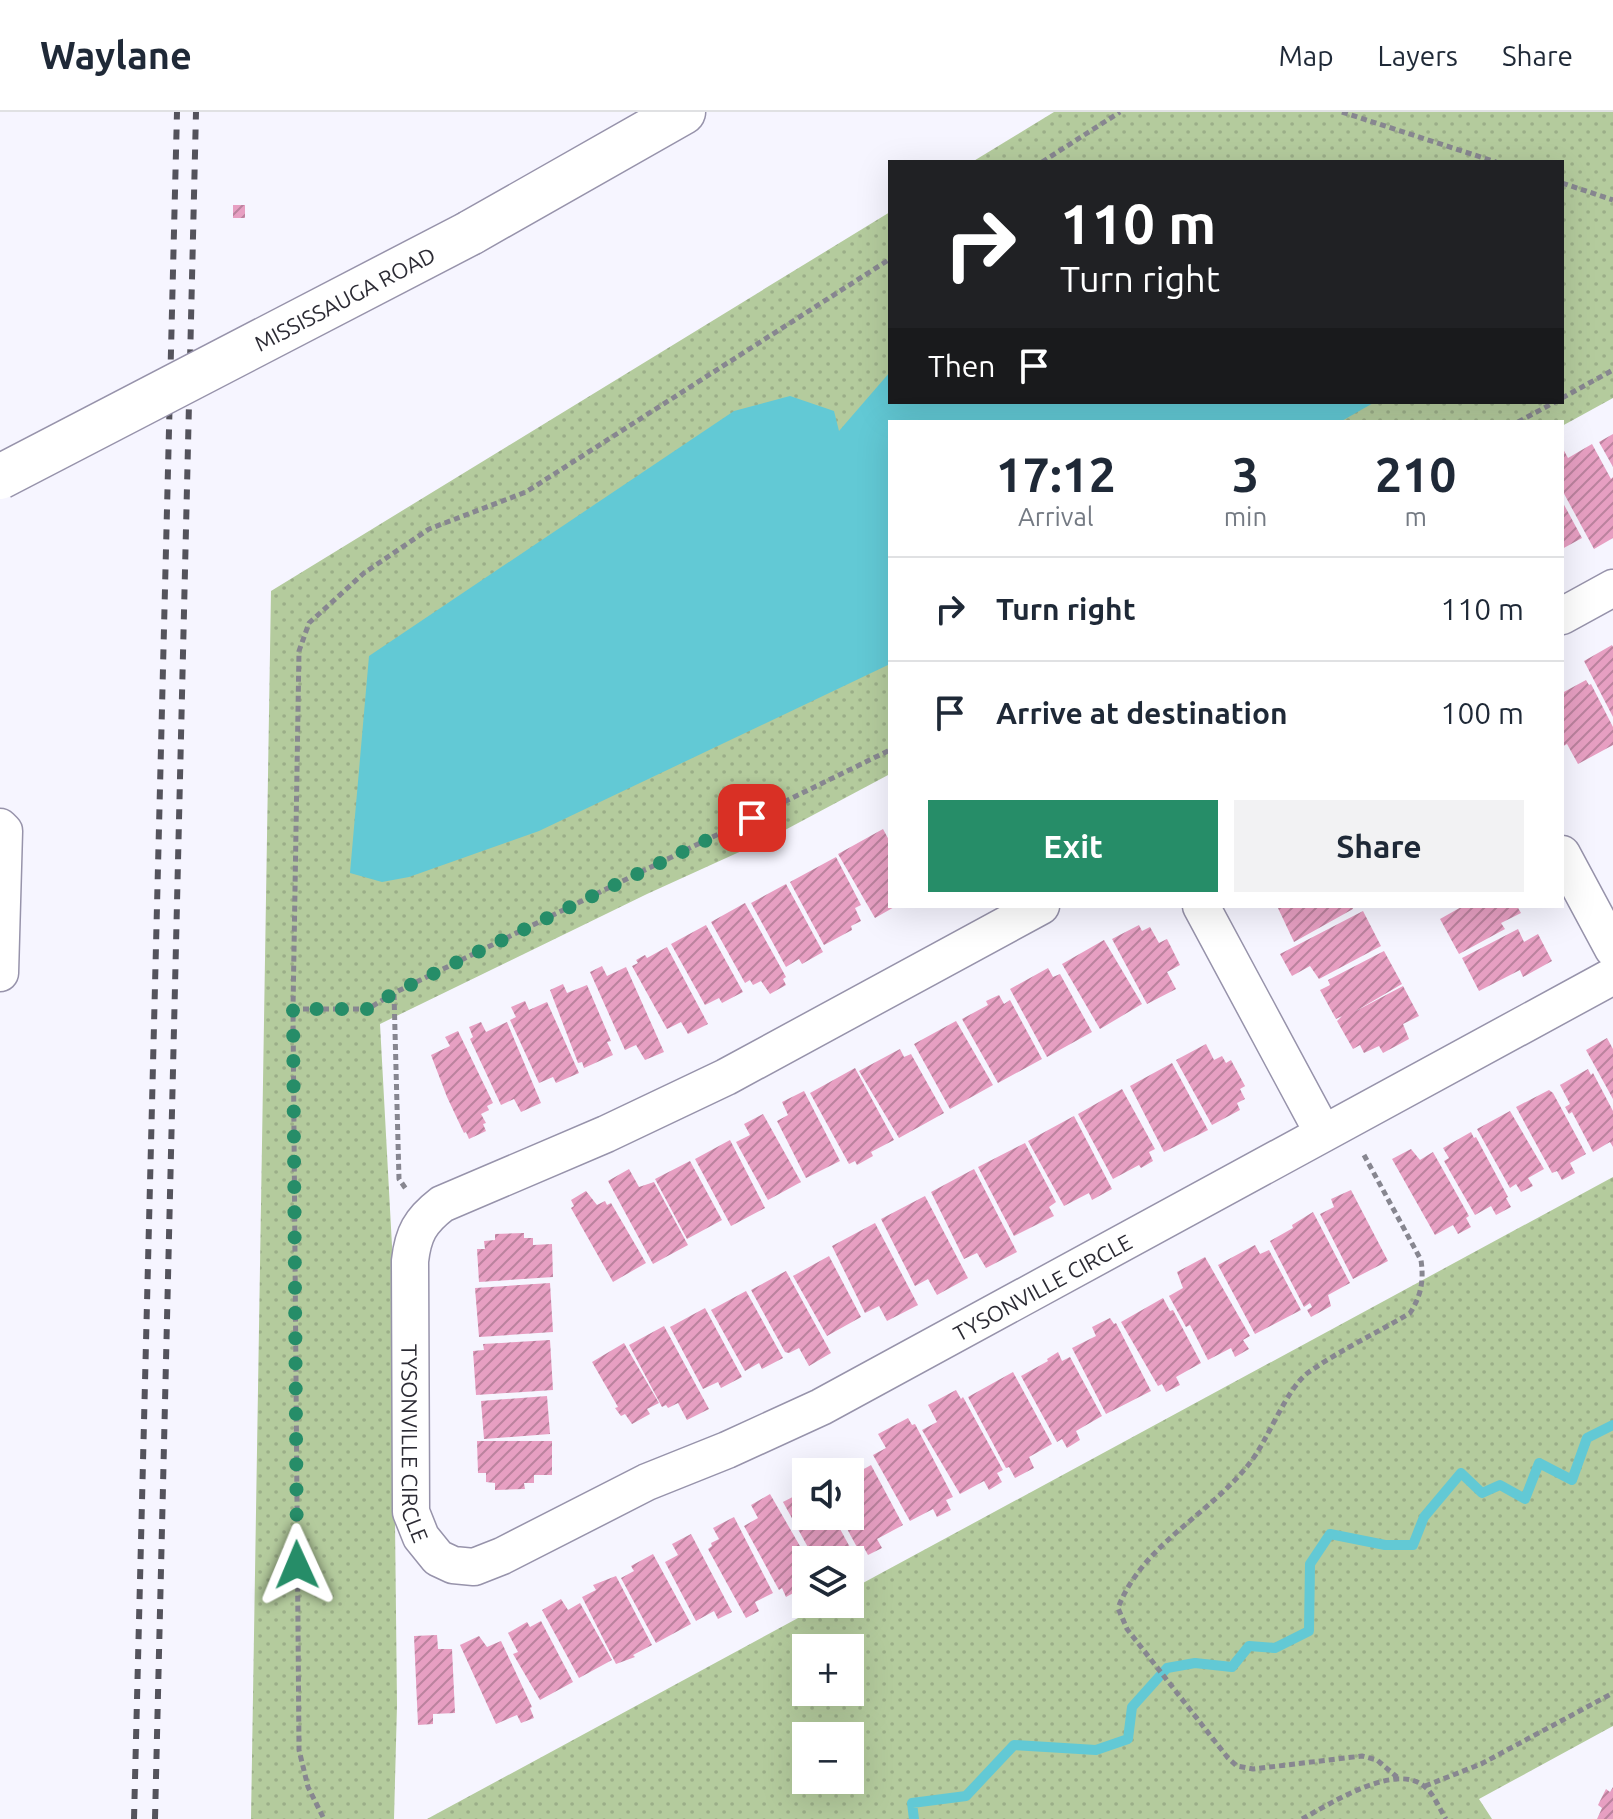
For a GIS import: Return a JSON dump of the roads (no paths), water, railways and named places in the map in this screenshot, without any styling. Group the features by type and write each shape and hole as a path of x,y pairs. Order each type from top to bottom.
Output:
{"main road":[{"name":"MISSISSAUGA ROAD","path":"0,477 470,233 683,112"}],"street":[{"path":"1564,615 1613,588"},
{"path":"0,973 2,829"},
{"path":"1564,858 1613,949"},
{"name":"TYSONVILLE CIRCLE","path":"1037,908 726,1077 606,1134 442,1204 424,1218 413,1237 410,1261 411,1512 421,1537 438,1558 453,1565 474,1567 647,1482 821,1407 1613,976"},
{"path":"1202,908 1323,1133"}],"water":[{"path":"888,374 888,404 1372,404 1344,420 888,420 888,665 539,831 409,877 382,882 350,873 369,656 734,411 790,396 834,411 839,431"}],"waterway":[{"path":"914,1819 912,1803 966,1796 1014,1745 1096,1750 1128,1739 1132,1707 1167,1668 1195,1663 1232,1667 1249,1646 1275,1648 1309,1631 1310,1564 1330,1534 1385,1545 1413,1545 1424,1517 1461,1473 1482,1493 1500,1485 1525,1499 1539,1463 1572,1480 1587,1438 1613,1425"}],"railway":[{"path":"134,1819 177,112"},
{"path":"155,1819 196,112"}]}
